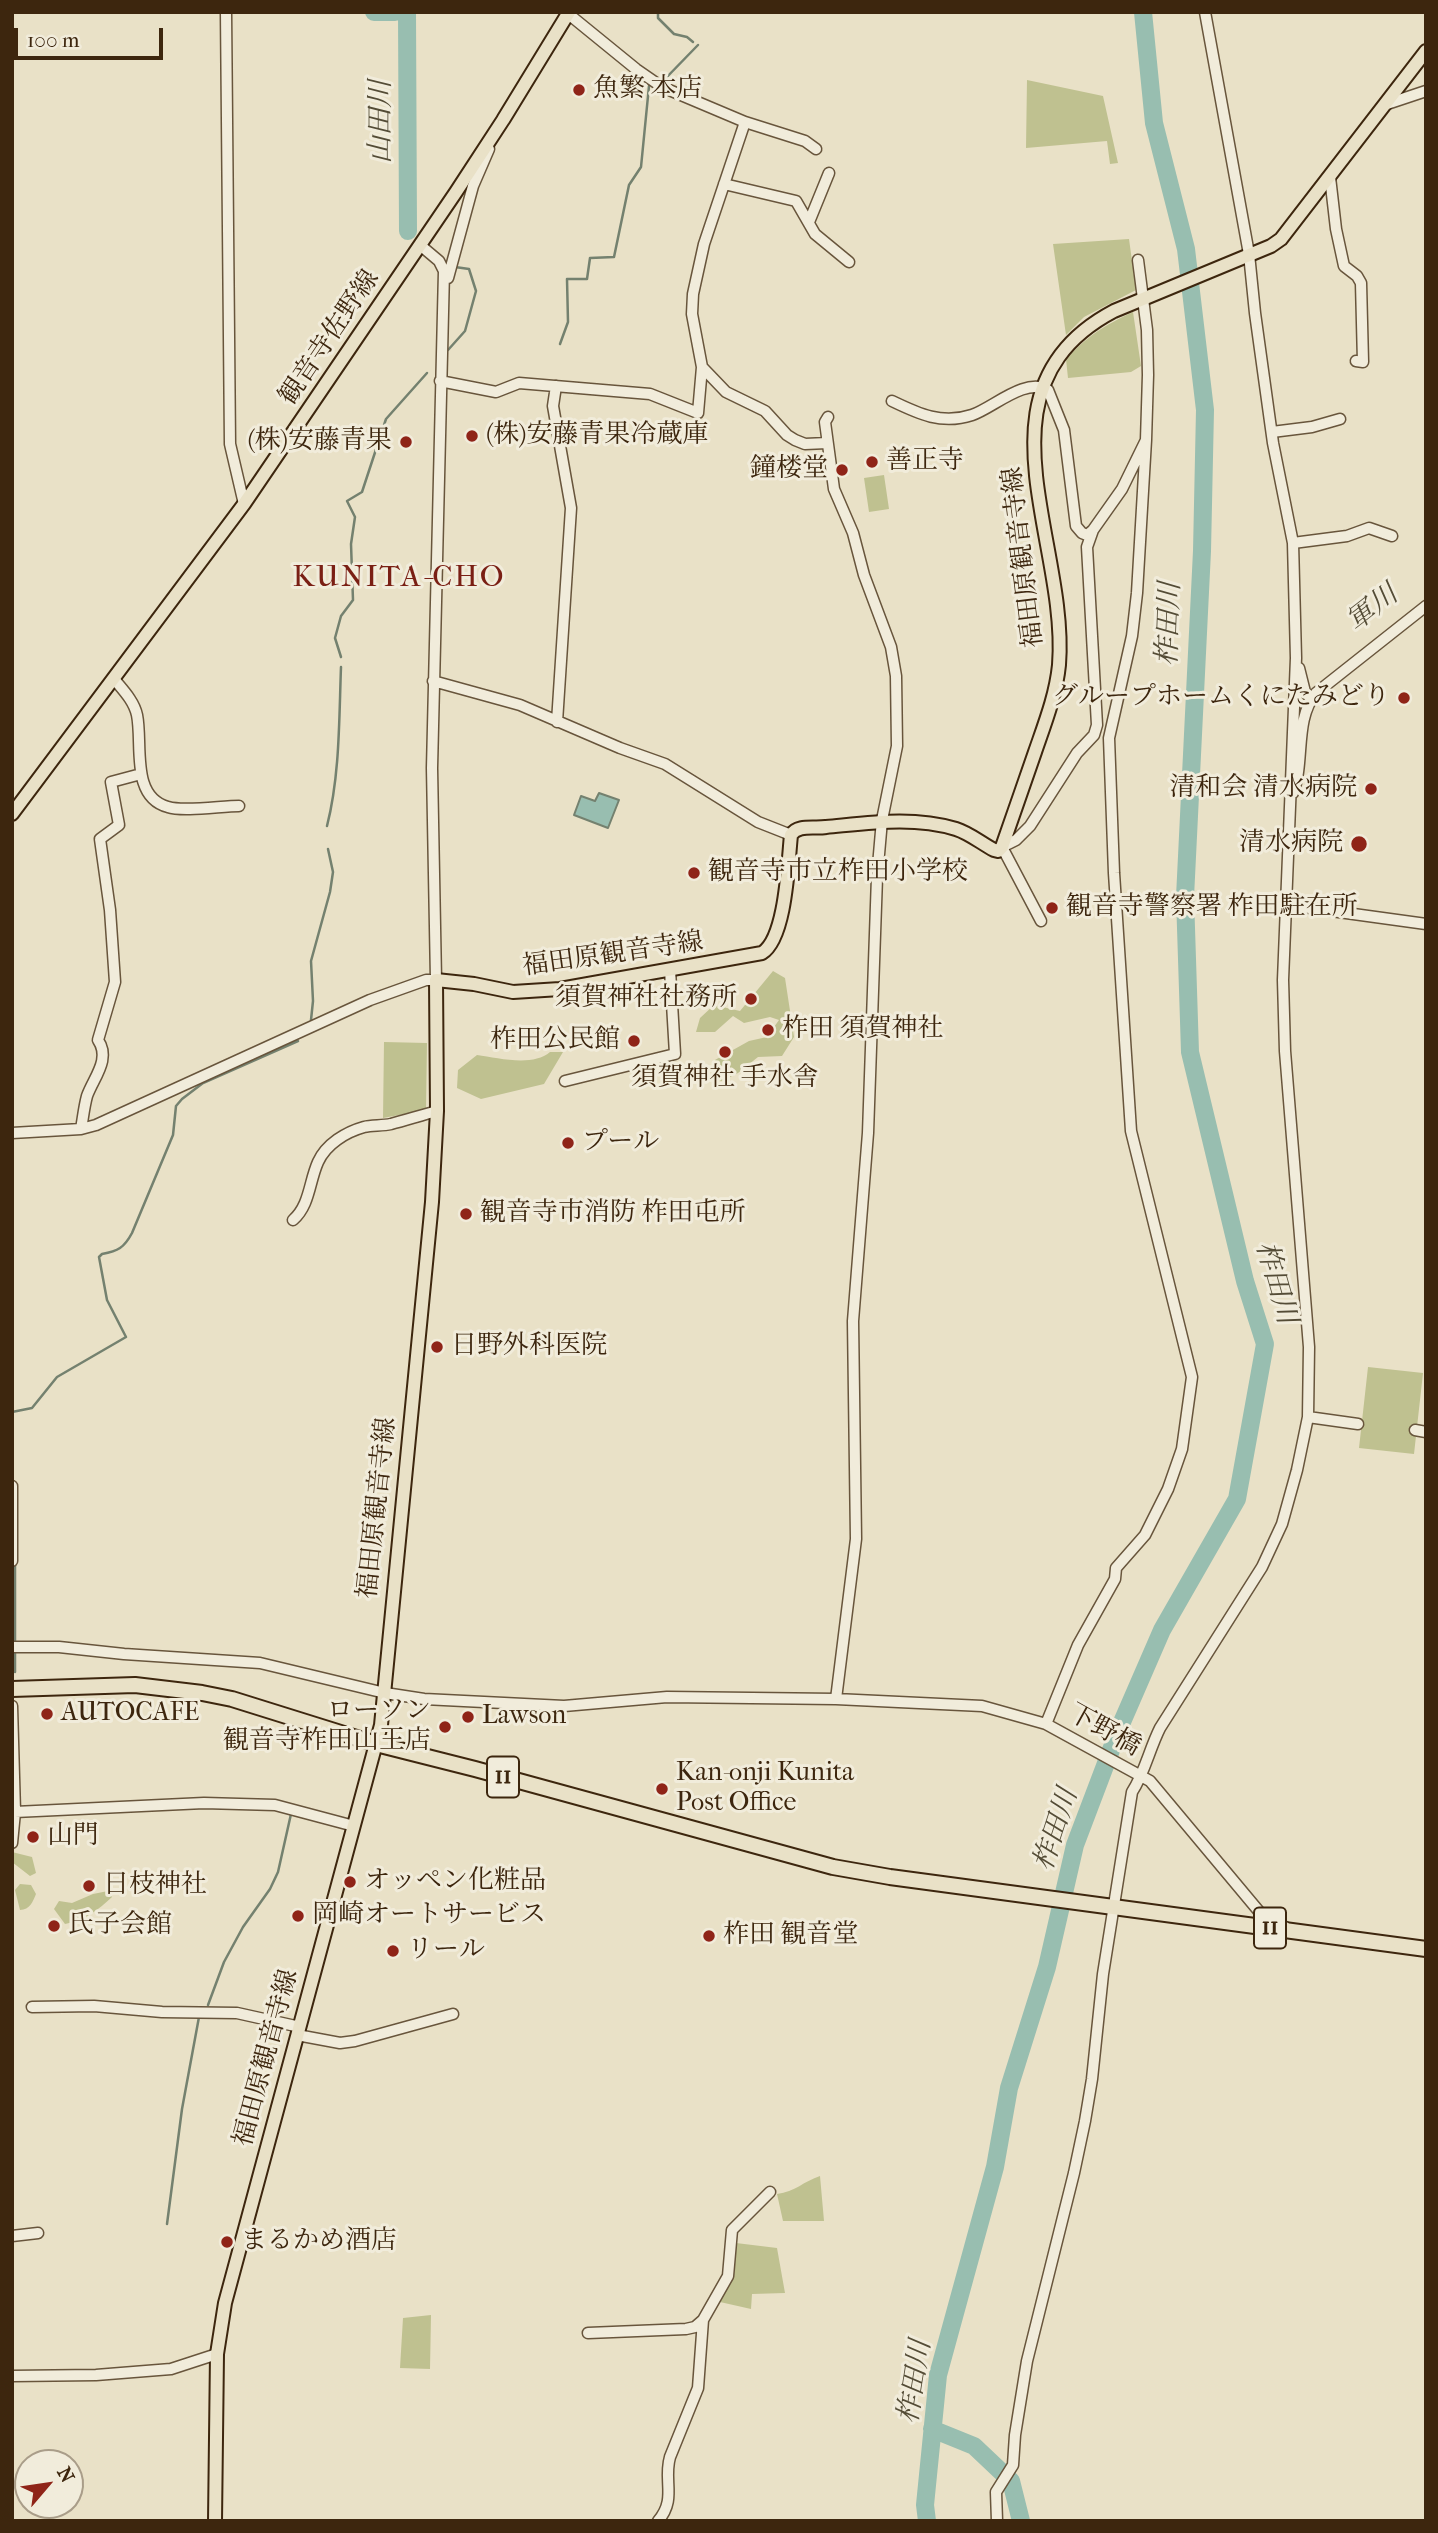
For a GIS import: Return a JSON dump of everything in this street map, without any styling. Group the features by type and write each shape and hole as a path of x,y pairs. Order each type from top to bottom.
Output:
{"highway":[{"name":"11","path":"12,1689 135,1685 202,1693 232,1699 376,1744 821,1864 890,1877 1426,1949"}],"main road":[{"name":"観音寺佐野線","path":"12,814 244,505 503,120 568,13"},
{"name":"福田原観音寺線","path":"1002,847 1048,715 1059,664 1057,606 1034,439 1035,410 1042,387 1058,356 1091,324 1142,299 1271,246 1282,239 1426,51"},
{"path":"791,835 799,828 824,828 882,820 940,825 959,830 993,850 998,851 1002,847"},
{"name":"福田原観音寺線","path":"215,2521 217,2354 225,2302 376,1744 385,1693 432,1202 437,1111 436,980 513,992 568,988 752,957 769,949 780,922 791,835"}],"street":[{"path":"226,12 230,444 244,505"},
{"path":"997,2521 996,2492 1013,2465 1014,2435 1027,2361 1087,2110 1103,1975 1132,1792 1142,1776 1149,1750 1160,1728 1262,1567 1282,1524 1308,1417 1308,1347 1285,1051 1283,979 1296,658 1293,543 1272,432 1255,313 1250,254 1205,12"},
{"path":"568,13 662,87 745,122 805,141 816,149"},
{"path":"1384,106 1426,92"},
{"path":"443,302 454,247 473,186 503,120"},
{"path":"440,381 496,392 519,383 650,394 698,414 702,367 692,314 693,294 704,244 745,122"},
{"path":"809,222 829,173"},
{"path":"1330,177 1336,229 1344,266 1357,276 1361,283 1363,362 1356,361"},
{"path":"724,184 796,201 815,234 849,262"},
{"path":"12,1133 81,1129 96,1125 370,1000 426,980 436,980 432,768 444,271 439,261 420,245"},
{"path":"1046,1724 1078,1645 1111,1586 1116,1568 1145,1535 1168,1489 1182,1449 1192,1377 1131,1131 1114,873 1109,738 1132,636 1146,440 1147,330 1138,260"},
{"path":"702,367 726,391 765,411 795,440 806,444 827,443"},
{"path":"556,386 553,406 571,508 557,722"},
{"path":"892,401 924,417 960,417 970,416 1008,395 1042,387 1048,390 1064,430 1076,526 1087,535 1122,489 1146,440"},
{"path":"828,417 825,422 834,489 853,533 864,575 891,647 896,676 897,746 882,820 868,1133 853,1321 856,1539 836,1699"},
{"path":"1272,432 1312,427 1340,419"},
{"path":"1293,543 1347,536 1369,528 1392,536"},
{"path":"1041,921 1002,847 1016,840 1030,826 1077,753 1094,735 1097,725 1087,547 1093,530"},
{"path":"1290,804 1298,781 1303,724 1311,699 1426,606"},
{"path":"1296,658 1305,692 1311,699"},
{"path":"114,679 137,714 141,774 157,803 170,808 239,806"},
{"path":"433,681 520,705 664,764 758,822 791,835"},
{"path":"1094,735 1109,738"},
{"path":"81,1129 87,1097 103,1061 103,1047 98,1040 115,982 110,910 100,839 119,825 111,782 141,774"},
{"path":"1288,905 1426,924"},
{"path":"565,1082 675,1054 670,970"},
{"path":"293,1220 301,1213 318,1162 326,1148 347,1133 366,1126 381,1126 437,1111"},
{"path":"1308,1417 1358,1424"},
{"path":"12,1486 12,1561"},
{"name":"下野橋","path":"12,1647 59,1647 260,1663 385,1693 424,1699 564,1706 667,1698 836,1699 982,1706 1046,1724 1150,1781 1262,1915 1292,1931"},
{"path":"12,1706 15,1812 12,1843"},
{"path":"15,1812 204,1803 275,1805 354,1826"},
{"path":"32,2007 94,2006 162,2012 237,2013 299,2031 312,2040 340,2043 453,2014"},
{"path":"588,2333 695,2327 703,2320 728,2276 732,2230 770,2192"},
{"path":"12,2236 38,2233"},
{"path":"658,2521 666,2512 669,2500 667,2468 670,2457 698,2388 703,2320"},
{"path":"12,2376 96,2375 171,2369 217,2354"}],"shaded area":[{"path":"1027,80 1103,96 1118,163 1110,164 1107,141 1026,148"},
{"path":"1129,239 1136,290 1084,317 1066,335 1053,244"},
{"path":"1133,312 1141,366 1131,372 1068,378 1066,359 1097,332"},
{"path":"884,475 889,509 869,512 864,478"},
{"path":"599,793 619,800 608,828 574,815 581,796 595,801"},
{"path":"773,971 785,978 794,1037 782,1056 758,1057 738,1073 722,1081 715,1079 715,1060 749,1041 767,1037 779,1020 770,1017 744,1023 733,1016 715,1032 696,1032 700,1018 714,1005 740,1011"},
{"path":"384,1042 427,1043 426,1110 383,1118"},
{"path":"550,1052 563,1052 544,1084 481,1099 457,1088 458,1070 477,1055 525,1060 543,1057"},
{"path":"1368,1367 1423,1373 1414,1454 1359,1448"},
{"path":"12,1852 32,1857 36,1873 30,1876 12,1862"},
{"path":"20,1884 31,1885 36,1894 29,1907 23,1910 20,1910 15,1890"},
{"path":"108,1891 112,1897 107,1902 79,1920 65,1924 54,1909 59,1901 72,1903"},
{"path":"820,2176 824,2221 783,2221 777,2194"},
{"path":"736,2243 777,2248 785,2293 752,2294 751,2309 720,2302 734,2274"},
{"path":"431,2315 430,2369 400,2368 403,2318"}],"waterway":[{"name":"山田川","path":"374,12 395,12"},
{"name":"山田川","path":"407,12 408,231"},
{"path":"658,12 658,18 674,34 687,37 693,42"},
{"name":"柞田川","path":"927,2521 925,2505 938,2375 995,2167 1009,2088 1047,1967 1075,1845 1119,1729 1162,1630 1237,1499 1265,1344 1245,1281 1190,1052 1185,897 1202,551 1205,410 1186,249 1154,123 1143,12"},
{"path":"663,81 698,45"},
{"path":"560,344 568,322 567,279 587,279 590,258 614,257 629,185 641,167 649,86"},
{"path":"448,350 465,331 476,291 469,269 455,267"},
{"path":"341,657 335,638 341,616 353,600 351,544 355,517 347,501 362,492 386,419 427,373"},
{"path":"327,826 337,767 341,667"},
{"path":"311,1020 311,961 333,872 328,849"},
{"path":"12,1412 32,1408 57,1377 126,1337 107,1300 99,1257 120,1248 132,1233 173,1135 176,1106 203,1083 298,1041"},
{"path":"15,1562 15,1642"},
{"path":"15,1652 15,1672"},
{"path":"208,2005 224,1962 278,1872 291,1814"},
{"path":"167,2224 182,2109 199,2017"},
{"path":"932,2429 974,2446 1011,2481 1021,2521"}],"place":[{"name":"魚繁 本店","path":"579,90"},
{"name":"(株)安藤青果冷蔵庫","path":"472,436"},
{"name":"(株)安藤青果","path":"406,442"},
{"name":"善正寺","path":"872,462"},
{"name":"鐘楼堂","path":"842,470"},
{"name":"グループホームくにたみどり","path":"1404,698"},
{"name":"清和会 清水病院","path":"1371,789"},
{"name":"清水病院","path":"1359,844"},
{"name":"観音寺市立柞田小学校","path":"694,873"},
{"name":"観音寺警察署 柞田駐在所","path":"1052,908"},
{"name":"須賀神社社務所","path":"751,999"},
{"name":"柞田 須賀神社","path":"768,1030"},
{"name":"柞田公民館","path":"634,1041"},
{"name":"須賀神社 手水舎","path":"725,1052"},
{"name":"プール","path":"568,1143"},
{"name":"観音寺市消防 柞田屯所","path":"466,1214"},
{"name":"日野外科医院","path":"437,1347"},
{"name":"AUTOCAFE","path":"47,1714"},
{"name":"Lawson","path":"468,1717"},
{"name":"ローソン 観音寺柞田山王店","path":"445,1727"},
{"name":"Kan-onji Kunita Post Office","path":"662,1789"},
{"name":"山門","path":"33,1837"},
{"name":"オッペン化粧品","path":"350,1882"},
{"name":"日枝神社","path":"89,1886"},
{"name":"岡崎オートサービス","path":"298,1916"},
{"name":"氏子会館","path":"54,1926"},
{"name":"柞田 観音堂","path":"709,1936"},
{"name":"リール","path":"393,1951"},
{"name":"まるかめ酒店","path":"227,2242"}],"district":[{"name":"KUNITA-CHO","path":"399,579"}],"water label":[{"name":"軍川","path":"1373,609"}]}
